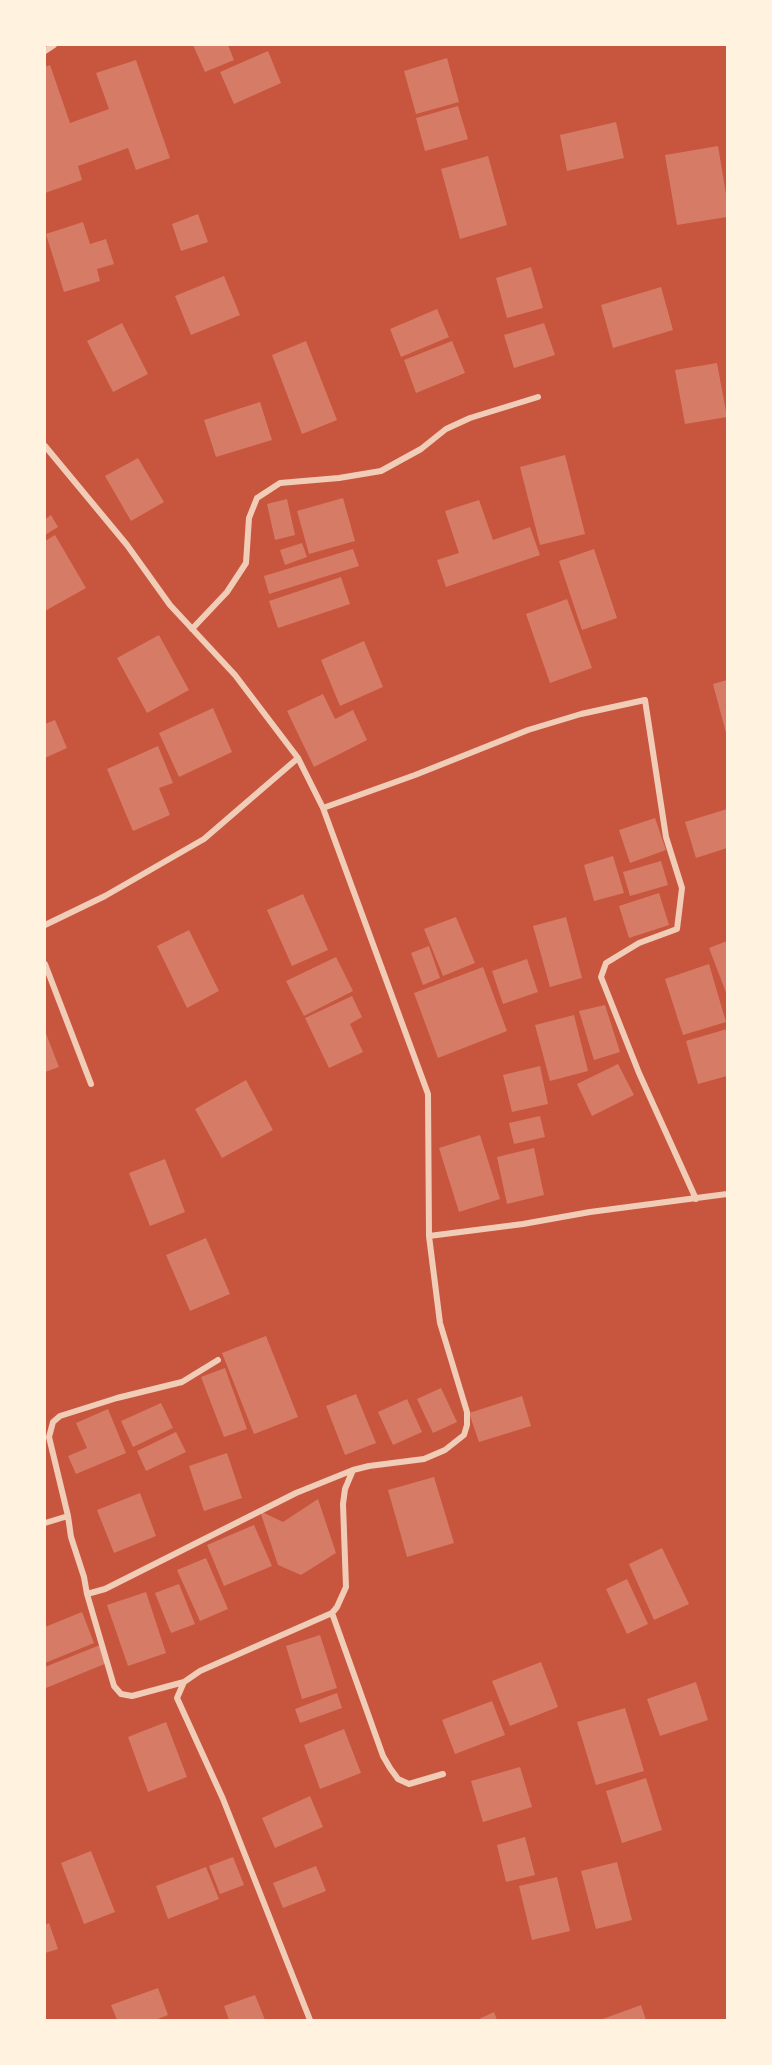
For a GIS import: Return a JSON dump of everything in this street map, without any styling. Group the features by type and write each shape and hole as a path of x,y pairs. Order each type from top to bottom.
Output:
{"street":[{"path":"45,51 54,45"},
{"path":"192,629 227,592 246,563 249,518 257,498 280,483 339,478 381,471 421,449 446,429 470,418 538,397"},
{"path":"45,446 127,545 170,605 236,675 298,758 322,808 428,1094 429,1236 440,1323 467,1412 464,1435 445,1450 424,1459 354,1470 296,1493 105,1589 87,1594"},
{"path":"322,808 415,775 528,730 580,714 645,699 666,837 682,888 677,928 639,943 606,963 601,977 639,1073 696,1199"},
{"path":"45,925 105,896 204,839 298,758"},
{"path":"45,964 91,1084"},
{"path":"429,1236 727,1194"},
{"path":"218,1360 182,1382 117,1398 60,1416 52,1422 49,1437 87,1594 114,1686 121,1694 132,1696 184,1682 200,1671 332,1612 346,1587 343,1504 345,1489 354,1470"},
{"path":"45,1523 68,1516"},
{"path":"332,1612 382,1756 390,1768 398,1779 409,1784 443,1774"},
{"path":"184,1682 177,1698 223,1799 310,2020"}],"building":[{"path":"193,45 228,45 234,60 205,72"},
{"path":"268,51 281,83 234,104 220,72"},
{"path":"447,58 459,102 416,114 404,71"},
{"path":"136,60 170,158 136,170 128,148 78,166 82,180 45,193 45,67 50,65 70,123 109,109 96,73"},
{"path":"458,106 468,139 425,151 416,118"},
{"path":"616,122 624,158 567,171 560,135"},
{"path":"718,146 727,200 727,217 677,225 665,155"},
{"path":"488,156 507,225 460,239 441,169"},
{"path":"198,214 208,242 181,251 172,224"},
{"path":"83,222 90,244 106,239 114,264 97,269 100,281 64,292 46,234"},
{"path":"531,267 543,308 507,318 496,278"},
{"path":"224,276 240,315 191,335 175,296"},
{"path":"661,287 673,330 613,348 601,305"},
{"path":"437,309 449,337 401,357 390,329"},
{"path":"122,323 148,374 113,392 87,341"},
{"path":"544,323 555,355 514,368 504,335"},
{"path":"306,341 337,420 302,434 272,355"},
{"path":"452,341 465,373 416,393 404,360"},
{"path":"717,363 727,417 685,424 675,370"},
{"path":"260,402 272,440 216,457 204,420"},
{"path":"565,455 585,534 540,545 520,467"},
{"path":"138,458 164,502 131,521 105,476"},
{"path":"343,498 355,541 309,554 297,511"},
{"path":"287,499 295,535 275,540 267,504"},
{"path":"479,500 493,540 530,527 540,555 446,587 437,560 459,553 445,511"},
{"path":"51,515 58,527 45,535 45,519"},
{"path":"55,535 86,588 45,611 45,541"},
{"path":"302,543 307,557 285,565 280,550"},
{"path":"353,549 359,566 269,594 264,576"},
{"path":"594,549 617,618 582,630 559,561"},
{"path":"341,577 350,604 278,628 269,601"},
{"path":"567,599 592,668 550,683 526,614"},
{"path":"159,635 189,690 147,713 117,658"},
{"path":"364,641 383,687 340,706 321,660"},
{"path":"727,680 727,733 726,733 713,684"},
{"path":"323,694 335,719 353,710 367,740 314,767 287,711"},
{"path":"213,708 232,752 179,777 159,733"},
{"path":"55,720 67,748 45,758 45,724"},
{"path":"158,746 173,783 159,788 170,815 133,831 107,769"},
{"path":"727,809 727,848 696,858 685,822"},
{"path":"655,818 666,850 630,863 619,830"},
{"path":"613,856 624,893 594,901 584,865"},
{"path":"661,861 668,885 630,896 623,872"},
{"path":"659,893 669,925 629,938 619,906"},
{"path":"303,894 328,950 292,966 267,910"},
{"path":"456,917 475,963 443,976 424,929"},
{"path":"566,917 582,978 550,987 533,926"},
{"path":"189,930 219,991 187,1008 157,946"},
{"path":"727,941 727,995 709,948"},
{"path":"429,946 440,978 423,985 411,953"},
{"path":"336,957 353,991 304,1016 286,981"},
{"path":"527,959 538,992 503,1004 492,971"},
{"path":"709,964 726,1022 683,1035 665,979"},
{"path":"483,967 507,1031 438,1058 414,993"},
{"path":"352,996 362,1017 350,1024 363,1052 329,1068 305,1018"},
{"path":"605,1005 620,1052 594,1060 579,1011"},
{"path":"574,1015 588,1071 550,1081 535,1025"},
{"path":"727,1029 727,1076 698,1084 686,1041"},
{"path":"45,1031 59,1067 45,1072"},
{"path":"618,1064 634,1095 592,1116 577,1084"},
{"path":"540,1066 548,1104 512,1112 503,1075"},
{"path":"246,1080 273,1130 222,1158 195,1109"},
{"path":"540,1116 545,1137 514,1144 509,1123"},
{"path":"480,1135 500,1199 459,1212 439,1148"},
{"path":"534,1148 544,1195 507,1204 497,1157"},
{"path":"165,1159 185,1212 150,1226 129,1173"},
{"path":"206,1238 230,1294 190,1311 166,1255"},
{"path":"266,1336 298,1417 254,1434 222,1353"},
{"path":"225,1368 247,1429 224,1437 201,1377"},
{"path":"441,1388 457,1422 433,1433 417,1399"},
{"path":"356,1394 376,1443 345,1455 326,1406"},
{"path":"522,1396 531,1426 479,1442 469,1413"},
{"path":"407,1399 422,1432 393,1445 378,1412"},
{"path":"161,1403 173,1428 133,1447 121,1421"},
{"path":"108,1409 126,1453 76,1474 68,1456 87,1448 76,1423"},
{"path":"176,1432 186,1452 146,1471 137,1451"},
{"path":"227,1453 242,1498 204,1511 189,1466"},
{"path":"434,1477 454,1543 407,1557 388,1490"},
{"path":"140,1493 156,1536 114,1553 97,1510"},
{"path":"318,1499 336,1553 301,1575 278,1565 260,1511 283,1522"},
{"path":"254,1525 272,1566 224,1586 207,1545"},
{"path":"662,1548 689,1604 654,1620 629,1564"},
{"path":"206,1558 228,1609 200,1621 177,1570"},
{"path":"627,1579 648,1624 627,1634 606,1589"},
{"path":"179,1584 195,1624 171,1633 155,1593"},
{"path":"146,1592 166,1653 128,1666 107,1605"},
{"path":"82,1612 94,1643 45,1663 45,1627"},
{"path":"320,1635 337,1688 302,1699 286,1646"},
{"path":"100,1645 107,1663 46,1688 45,1667"},
{"path":"541,1662 558,1707 510,1726 492,1681"},
{"path":"696,1682 708,1720 660,1736 647,1699"},
{"path":"337,1693 342,1708 300,1723 295,1709"},
{"path":"492,1701 505,1735 455,1754 442,1720"},
{"path":"625,1708 644,1771 596,1785 577,1722"},
{"path":"166,1722 187,1777 148,1792 128,1737"},
{"path":"344,1729 361,1773 320,1789 304,1745"},
{"path":"520,1767 532,1807 483,1822 471,1781"},
{"path":"646,1778 662,1830 622,1843 606,1791"},
{"path":"310,1796 323,1827 275,1848 262,1818"},
{"path":"525,1837 535,1875 506,1882 497,1845"},
{"path":"91,1851 115,1912 84,1924 61,1863"},
{"path":"233,1857 244,1885 220,1894 209,1866"},
{"path":"617,1862 632,1920 596,1929 581,1871"},
{"path":"316,1866 326,1891 283,1908 273,1883"},
{"path":"206,1867 219,1899 168,1919 156,1886"},
{"path":"557,1877 570,1931 532,1940 519,1886"},
{"path":"49,1923 58,1949 45,1953 45,1925"},
{"path":"158,1988 168,2015 155,2020 117,2020 111,2005"},
{"path":"255,1995 265,2020 229,2020 224,2006"},
{"path":"641,2005 646,2020 600,2020"},
{"path":"494,2012 497,2020 477,2020"}]}
